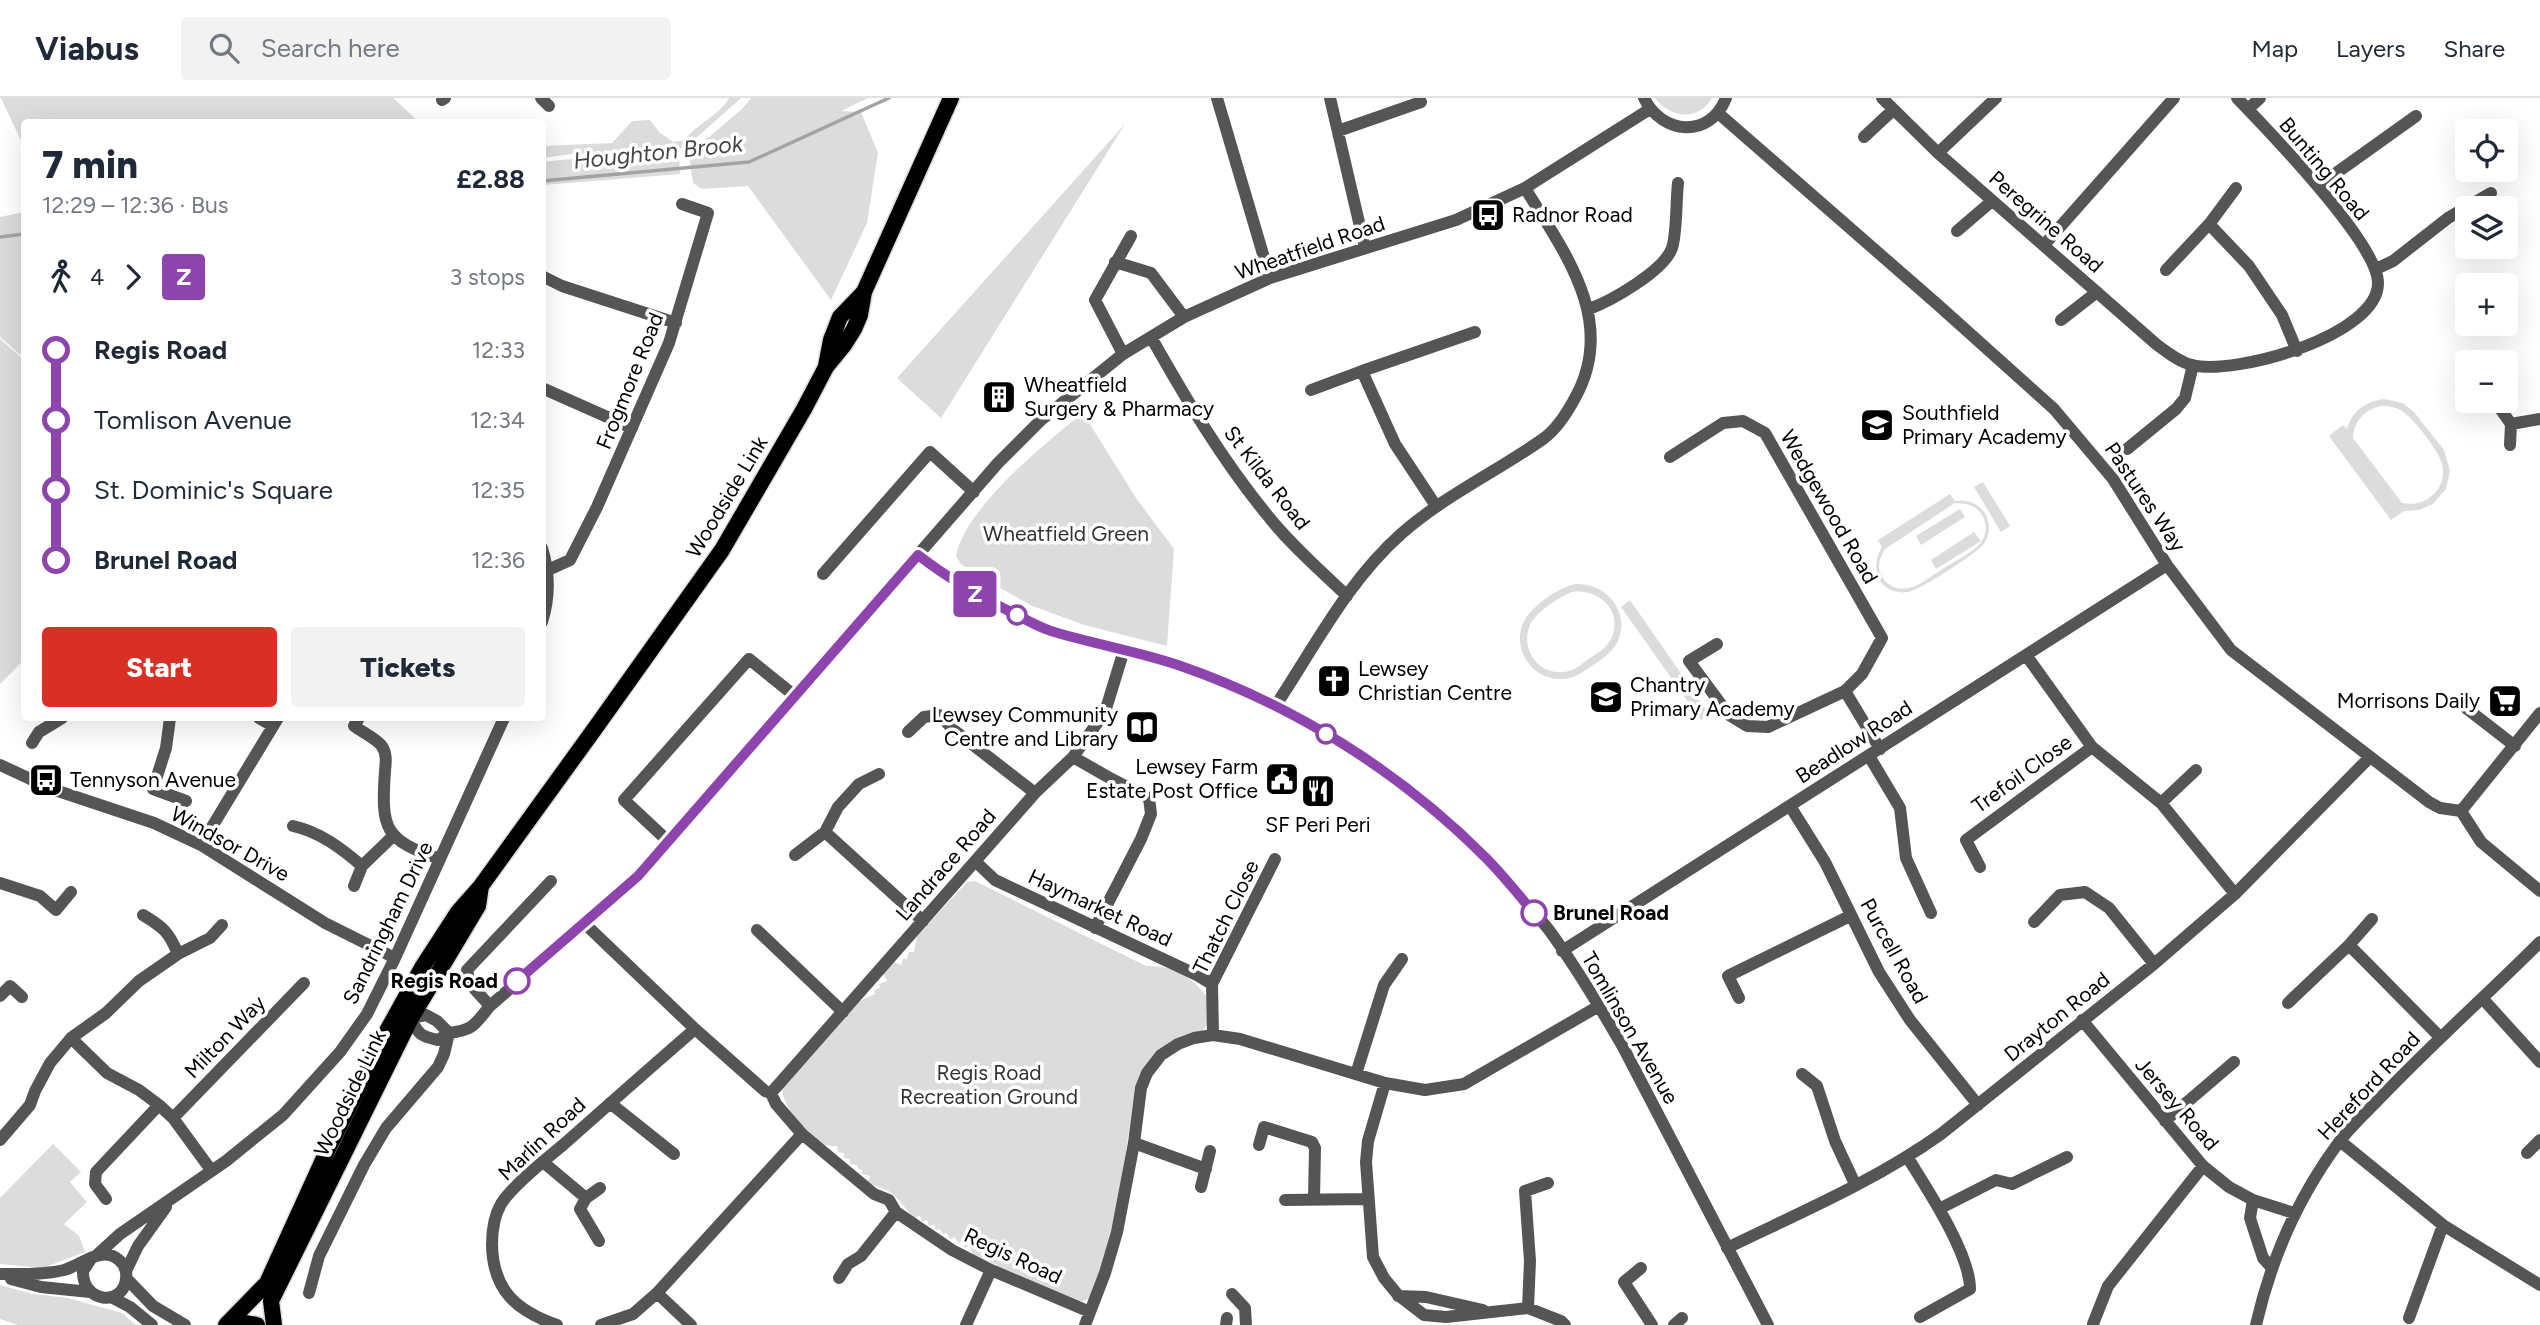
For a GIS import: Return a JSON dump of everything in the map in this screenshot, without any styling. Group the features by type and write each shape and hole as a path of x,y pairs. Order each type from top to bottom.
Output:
{"main road":[{"name":"Woodside Link","path":"226,1325 267,1283 328,1149 404,1015 478,906 481,886 722,550 826,367 831,340 840,317 864,292 915,173 951,98"},
{"name":"Woodside Link","path":"274,1325 271,1301 404,1015"},
{"path":"232,1325 257,1325"}],"street":[{"path":"1217,98 1270,278"},
{"path":"1330,98 1365,248"},
{"path":"1647,104 1659,118 1670,125 1683,127 1708,121 1718,113 1726,98"},
{"name":"Peregrine Road","path":"1882,98 1938,153 2156,344 2193,365 2219,366 2256,362 2297,351 2348,324 2368,308 2376,296 2376,269"},
{"path":"1938,153 1996,98"},
{"path":"2044,245 2174,98"},
{"name":"Bunting Road","path":"2237,98 2318,186 2370,256 2376,269"},
{"path":"2248,109 2260,98"},
{"path":"1338,131 1421,102"},
{"name":"Wheatfield Road","path":"449,1033 466,1031 490,1006 638,876 974,492 1041,420 1123,354 1184,317 1270,278 1456,220 1525,188 1647,104"},
{"path":"1864,137 1893,110"},
{"name":"Pastures Way","path":"1718,113 2028,383 2054,409 2083,440 2113,479 2167,565 2231,650 2429,802 2440,808 2461,811"},
{"path":"2318,186 2416,117"},
{"path":"1589,309 1607,302 1660,265 1672,249 1678,183"},
{"path":"1276,705 1347,596 1373,562 1436,506 1545,437 1565,415 1582,386 1591,346 1589,309 1581,283 1525,188"},
{"path":"2166,270 2209,224 2236,188"},
{"path":"2376,269 2393,261 2448,218 2491,193"},
{"path":"1957,232 1992,201"},
{"name":"Frogmore Road","path":"548,570 570,560 597,507 676,323 708,213 682,204"},
{"path":"2209,224 2249,266 2282,315 2297,351"},
{"path":"1123,354 1095,300 1130,236"},
{"path":"1115,262 1152,273 1184,317"},
{"path":"546,278 562,286 676,323"},
{"path":"2061,320 2097,292"},
{"path":"1311,390 1475,332"},
{"name":"St Kilda Road","path":"1152,337 1184,396 1232,470 1269,518 1347,596"},
{"path":"2127,449 2176,409 2185,398 2193,365"},
{"path":"1362,371 1395,444 1436,506"},
{"path":"546,390 632,428"},
{"path":"2503,413 2511,424 2510,445"},
{"path":"2511,424 2540,419"},
{"name":"Wedgewood Road","path":"1670,457 1723,423 1743,421 1765,433 1882,638 1862,674 1845,691 1768,727 1747,726 1729,715 1689,661 1717,645"},
{"path":"823,574 930,452 974,492"},
{"name":"Tomlinson Avenue","path":"918,555 987,601 1048,630 1177,665 1276,705 1334,738 1393,777 1445,819 1487,859 1548,930 1599,1006 1768,1325"},
{"path":"546,563 546,605"},
{"name":"Beadlow Road","path":"1562,951 2167,565"},
{"name":"Landrace Road","path":"771,1093 1035,793 1073,757 1105,712 1124,650"},
{"path":"2026,655 2092,747 2161,803 2235,894"},
{"path":"669,842 624,800 749,659 794,696"},
{"path":"1845,691 1900,808 1906,858 1931,913"},
{"path":"2466,708 2515,746"},
{"path":"2540,713 2461,811 2481,842 2540,891"},
{"path":"908,732 924,717 939,715 955,731 1035,793"},
{"path":"32,743 39,732 57,721"},
{"path":"170,721 166,748 153,789 186,801"},
{"path":"357,721 354,726 380,744 386,758 383,809 393,836 413,849 440,859"},
{"name":"Sandringham Drive","path":"94,1257 120,1234 283,1115 340,1052 367,1014 395,958 503,721"},
{"path":"201,845 276,722"},
{"name":"Trefoil Close","path":"1980,867 1966,840 2092,747"},
{"path":"1073,757 1149,797 1151,814 1141,839 1095,928"},
{"name":"Drayton Road","path":"1727,1248 1908,1158 1978,1105 2154,964 2235,894 2369,758"},
{"name":"Windsor Drive","path":"1,769 154,823 201,845 325,923 395,958"},
{"path":"2161,803 2196,770"},
{"path":"794,855 825,832 838,807 859,784 879,774"},
{"name":"Purcell Road","path":"1790,806 1825,862 1879,972 1910,1020 1978,1105"},
{"path":"293,826 307,829 336,844 362,866"},
{"path":"825,832 923,920"},
{"path":"354,886 362,866 393,836"},
{"name":"Thatch Close","path":"1213,1035 1212,984 1275,859"},
{"name":"Haymarket Road","path":"976,862 995,880 1212,984"},
{"path":"490,1006 470,984 467,970 551,881"},
{"path":"0,883 40,896 56,910 71,892"},
{"path":"2035,922 2060,895 2085,892 2109,908 2154,964"},
{"path":"143,915 163,927 178,954"},
{"path":"1739,998 1728,976 1850,916"},
{"path":"2288,1003 2349,945 2372,919"},
{"name":"Regis Road","path":"584,923 695,1029 762,1089 771,1093 776,1104 802,1134 874,1194 889,1200 896,1212 952,1250 1088,1319"},
{"path":"0,1140 30,1105 50,1063 71,1038 106,1013 139,981 178,954 210,938 222,925"},
{"path":"757,930 843,1012"},
{"name":"Hereford Road","path":"2256,1325 2272,1267 2294,1213 2340,1141 2440,1037 2540,942"},
{"path":"2349,945 2440,1037"},
{"path":"1356,1074 1384,985 1402,959"},
{"name":"Milton Way","path":"173,1118 304,983"},
{"path":"0,996 10,986 22,997"},
{"path":"2483,999 2540,1062"},
{"path":"1088,1319 1117,1232 1134,1143 1141,1088 1147,1073 1161,1055 1178,1044 1213,1035 1240,1039 1385,1083 1425,1090 1464,1084 1599,1006"},
{"path":"309,1293 319,1256 364,1165 386,1128 438,1066 444,1054 449,1033 437,1021 426,1015 404,1015"},
{"name":"Jersey Road","path":"2082,1020 2203,1166 2229,1187 2253,1200 2294,1213"},
{"name":"Marlin Road","path":"557,1325 534,1317 509,1297 498,1278 492,1253 494,1223 502,1204 543,1162 695,1029"},
{"path":"71,1038 107,1073 139,1090 173,1118 211,1170"},
{"path":"2165,1121 2234,1062"},
{"path":"1802,1074 1817,1086 1835,1141 1855,1184"},
{"path":"1385,1083 1368,1141 1366,1162 1373,1257 1384,1278 1422,1320 1528,1308 1565,1325"},
{"path":"610,1103 674,1154"},
{"path":"106,1199 95,1184 96,1172 159,1105"},
{"path":"1259,1145 1264,1127 1312,1142 1315,1148 1314,1199"},
{"path":"601,1325 633,1314 657,1293 802,1134"},
{"path":"2527,1153 2540,1140"},
{"path":"2340,1141 2443,1225 2540,1285"},
{"path":"1134,1143 1206,1169"},
{"path":"1201,1187 1210,1151"},
{"path":"1939,1209 1996,1180 2012,1184 2067,1157"},
{"path":"1908,1158 1939,1209 1970,1274 1970,1289 1920,1317"},
{"path":"543,1162 586,1198"},
{"path":"2093,1324 2108,1286 2203,1166"},
{"path":"1528,1308 1530,1261 1525,1191 1548,1183"},
{"path":"599,1241 580,1209 586,1198 600,1188"},
{"name":"Sandringham Drive","path":"126,1275 138,1246 172,1198"},
{"path":"1284,1200 1367,1199"},
{"path":"2253,1200 2250,1218 2263,1258 2272,1267"},
{"path":"839,1278 848,1264 861,1256 896,1212"},
{"path":"2409,1318 2443,1225"},
{"path":"0,1275 31,1275 65,1270 94,1257 112,1255 123,1264 126,1275 153,1306 185,1325"},
{"path":"94,1257 83,1271 85,1286 90,1292 96,1296 111,1297 130,1307 152,1325"},
{"path":"1641,1268 1624,1282 1652,1325"},
{"path":"966,1325 991,1270"},
{"path":"0,1275 41,1287 90,1292"},
{"path":"111,1297 121,1290 126,1275"},
{"path":"657,1293 691,1325"},
{"path":"1232,1294 1245,1308 1246,1325"},
{"path":"1398,1296 1426,1297 1487,1312"}],"green space":[{"path":"1,98 393,98 416,119 21,119 21,141"},
{"path":"729,98 741,98 687,146 676,150 546,158 546,146 612,143 632,121 650,120 659,132 673,142 685,140"},
{"path":"751,98 868,98 841,111 861,112 878,153 867,223 831,300 748,186 702,189 693,183 689,154 742,109"},
{"path":"1655,98 1712,98 1699,111 1684,114 1668,110"},
{"path":"1125,124 941,418 897,378"},
{"path":"679,154 680,174 546,185 546,162"},
{"path":"21,213 21,355 0,337 0,217"},
{"path":"0,339 21,357 21,663 0,684"},
{"path":"2377,400 2403,403 2414,412 2444,450 2450,471 2446,489 2433,504 2419,510 2404,511 2391,520 2329,436 2343,425 2347,429 2356,412","holes":["2381,406 2392,407 2407,415 2440,458 2442,481 2433,495 2419,503 2402,503 2353,438 2355,426 2361,417"]},
{"name":"Wheatfield Green","path":"1083,413 1136,498 1174,549 1167,646 1084,625 1030,605 969,570 956,556 962,537 990,498 1028,459"},
{"path":"1983,482 2010,526 2001,532 1974,487"},
{"path":"1950,494 1955,501 1973,503 1980,507 1988,521 1987,537 1978,550 1934,579 1908,592 1891,590 1879,579 1876,563 1882,547 1878,540","holes":["1955,503 1976,508 1983,518 1985,535 1978,546 1917,585 1900,589 1888,584 1879,567 1885,549"]},
{"path":"1960,509 1965,517 1921,545 1916,536"},
{"path":"1974,532 1981,541 1936,569 1931,560"},
{"path":"1587,585 1607,594 1619,611 1621,632 1612,651 1601,660 1575,676 1559,679 1539,673 1532,667 1522,651 1521,631 1524,621 1540,603 1569,586","holes":["1572,592 1600,598 1611,611 1614,619 1611,639 1600,651 1573,669 1564,672 1546,669 1539,665 1529,651 1527,634 1530,625 1542,610 1555,601"]},
{"path":"1630,600 1709,714 1701,720 1621,607"},
{"name":"Regis Road Recreation Ground","path":"975,881 1146,966 1166,968 1182,974 1196,984 1209,999 1207,1025 1203,1030 1181,1038 1135,1091 1118,1204 1094,1292 1083,1301 1077,1302 1008,1276 996,1265 973,1254 969,1246 965,1248 962,1241 958,1243 955,1237 950,1239 947,1233 936,1230 934,1224 929,1226 927,1220 922,1222 920,1216 916,1217 918,1223 890,1192 862,1179 869,1180 870,1176 862,1174 857,1165 850,1164 850,1159 844,1158 844,1153 838,1152 837,1146 825,1145 811,1136 791,1112 783,1095 782,1088 856,1003 875,994 874,990 880,988 879,984 887,981 883,974 894,962 901,965 909,952 914,952 917,936 967,882"},
{"path":"53,1144 81,1172 70,1182 87,1202 64,1224 79,1236 85,1252 43,1268 0,1264 0,1198"},
{"path":"0,1285 33,1294 68,1298 122,1313 136,1325 18,1325 0,1319"}],"waterway":[{"name":"Houghton Brook","path":"546,181 749,162 889,98"},
{"name":"Houghton Brook","path":"0,237 21,234"}],"bus line":[{"name":"Z","path":"517,981 638,876 918,555 987,601 1048,630 1177,665 1216,679 1276,705 1334,738 1393,777 1445,819 1487,859 1534,913"}],"place":[{"name":"Radnor Road","path":"1488,215"},
{"name":"Wheatfield Surgery & Pharmacy","path":"999,397"},
{"name":"Southfield Primary Academy","path":"1877,425"},
{"name":"Lewsey Christian Centre","path":"1334,681"},
{"name":"Chantry Primary Academy","path":"1606,697"},
{"name":"Morrisons Daily","path":"2505,701"},
{"name":"Lewsey Community Centre and Library","path":"1142,727"},
{"name":"Lewsey Farm Estate Post Office","path":"1282,779"},
{"name":"Tennyson Avenue","path":"46,780"},
{"name":"SF Peri Peri","path":"1318,791"},
{"name":"Brunel Road","path":"1534,913"},
{"name":"Regis Road","path":"517,981"}]}
